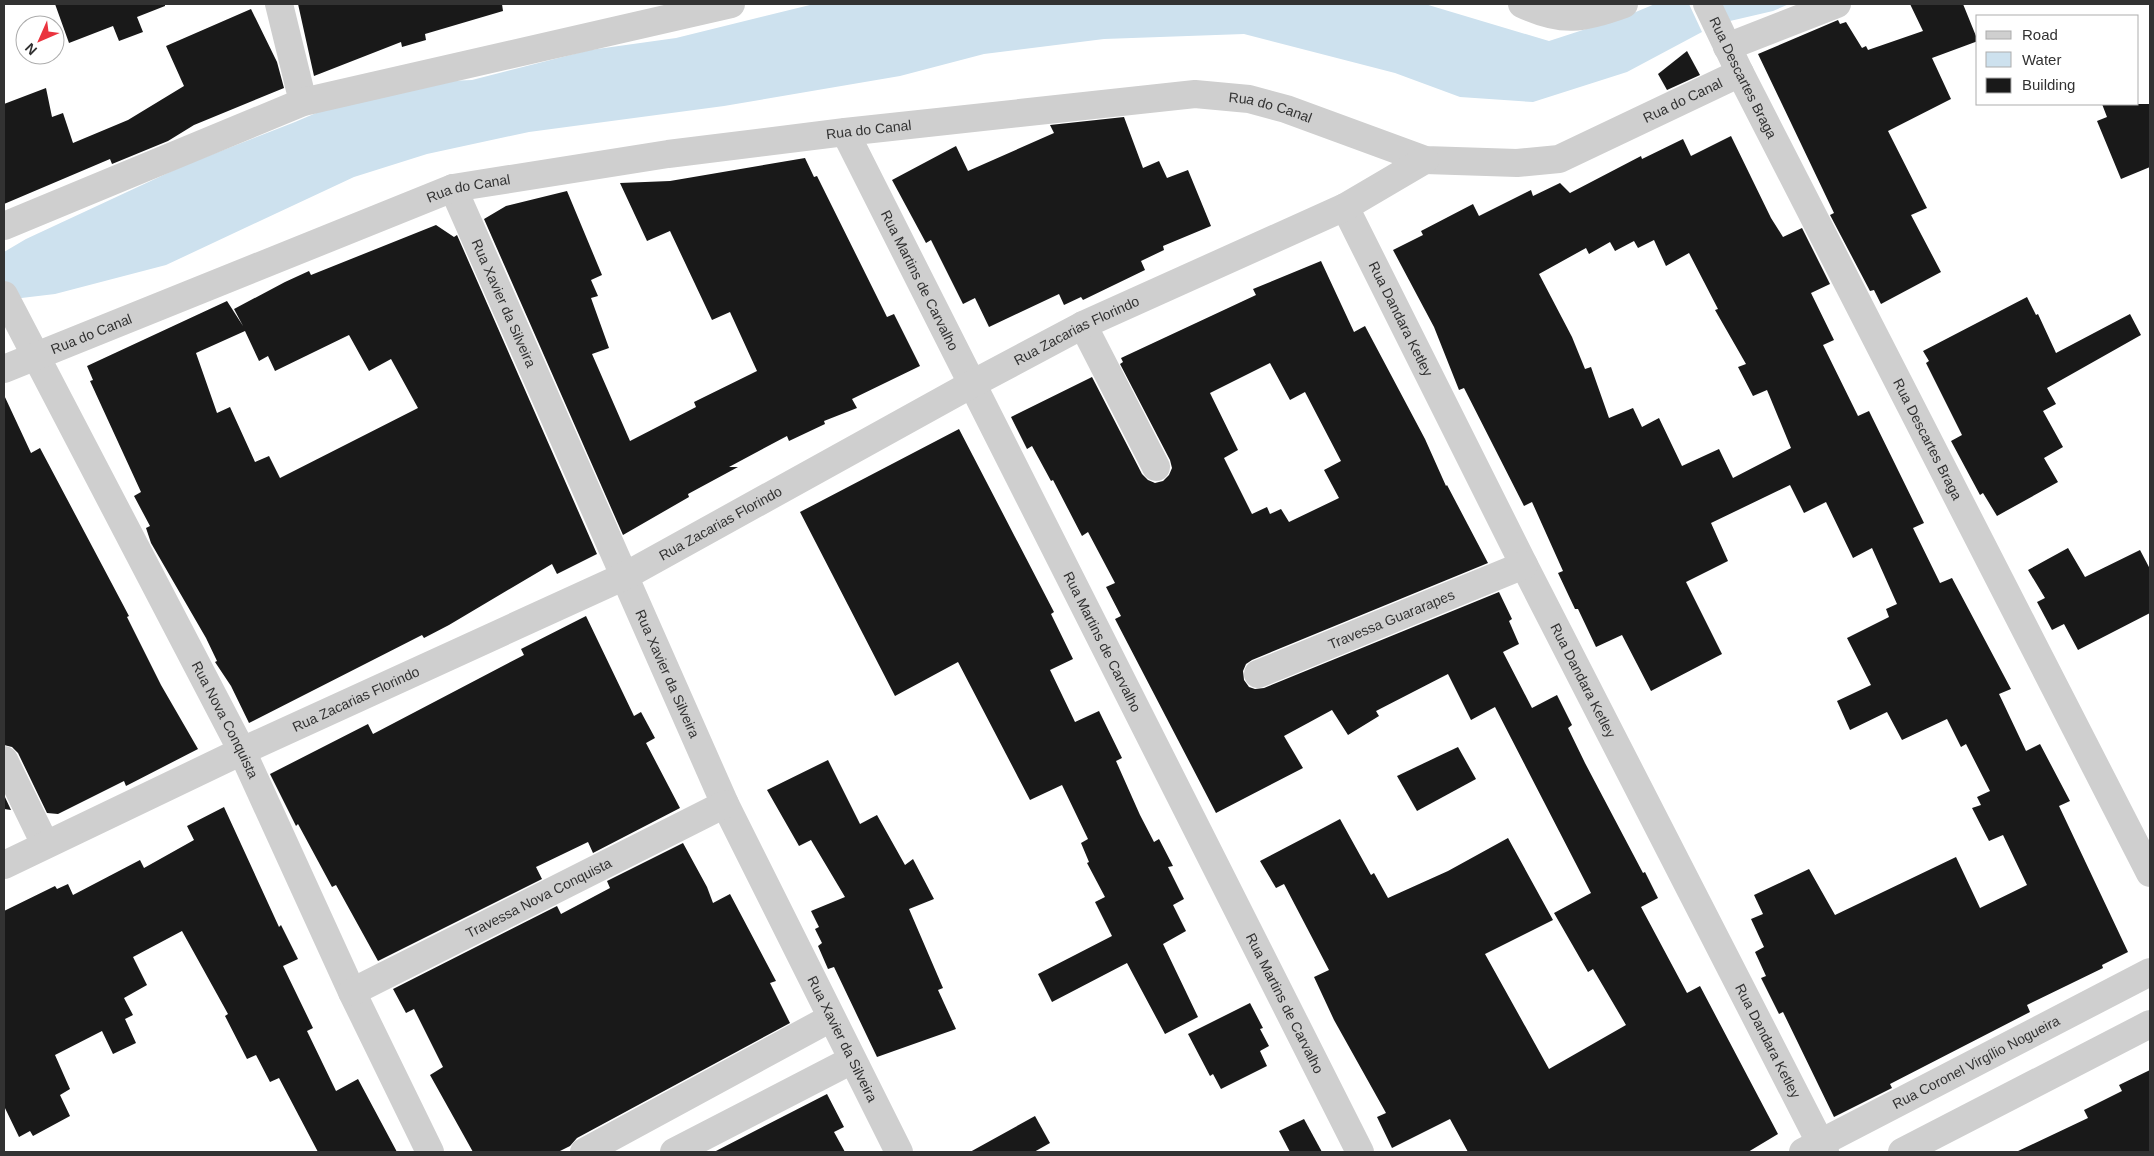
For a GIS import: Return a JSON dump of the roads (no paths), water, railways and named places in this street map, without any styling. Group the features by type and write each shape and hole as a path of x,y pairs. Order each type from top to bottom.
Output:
{"street":[{"path":"279,4 303,102"},
{"path":"4,226 303,102 731,4"},
{"path":"1522,4 1546,14 1570,18 1593,16 1624,4"},
{"name":"Rua Descartes Braga","path":"1707,4 1740,73 2150,872"},
{"path":"1727,47 1836,4"},
{"name":"Rua do Canal","path":"4,369 453,188 668,154 846,132 1195,94 1249,98 1286,109 1425,160 1494,163 1559,159 1740,73"},
{"name":"Rua Martins de Carvalho","path":"846,132 1360,1152"},
{"name":"Rua Zacarias Florindo","path":"4,865 242,751 625,576 972,384 1083,325 1345,207 1425,160"},
{"name":"Rua Xavier da Silveira","path":"453,188 725,804 899,1152"},
{"name":"Rua Dandara Ketley","path":"1345,207 1816,1149"},
{"name":"Rua Nova Conquista","path":"4,295 242,751 352,992 430,1152"},
{"path":"1083,325 1156,467"},
{"name":"Travessa Guararapes","path":"1258,674 1524,564"},
{"path":"4,760 45,844"},
{"name":"Travessa Nova Conquista","path":"352,992 725,804"},
{"name":"Rua Coronel Virgílio Nogueira","path":"1816,1149 2150,972"},
{"path":"584,1152 831,1018"},
{"path":"1902,1152 2150,1024"},
{"path":"674,1152 852,1060"},
{"path":"648,1118 664,1152"}],"water":[{"path":"814,4 1425,4 1549,41 1626,16 1655,4 1689,4 1702,32 1627,72 1533,102 1460,97 1395,73 1244,34 1104,39 984,54 900,76 724,106 529,132 427,154 354,177 166,265 55,294 13,299 4,279 4,252 26,239 185,165 295,122 384,84 472,80 590,50 676,38"},
{"path":"1721,4 1789,4 1773,11 1730,21"}]}
